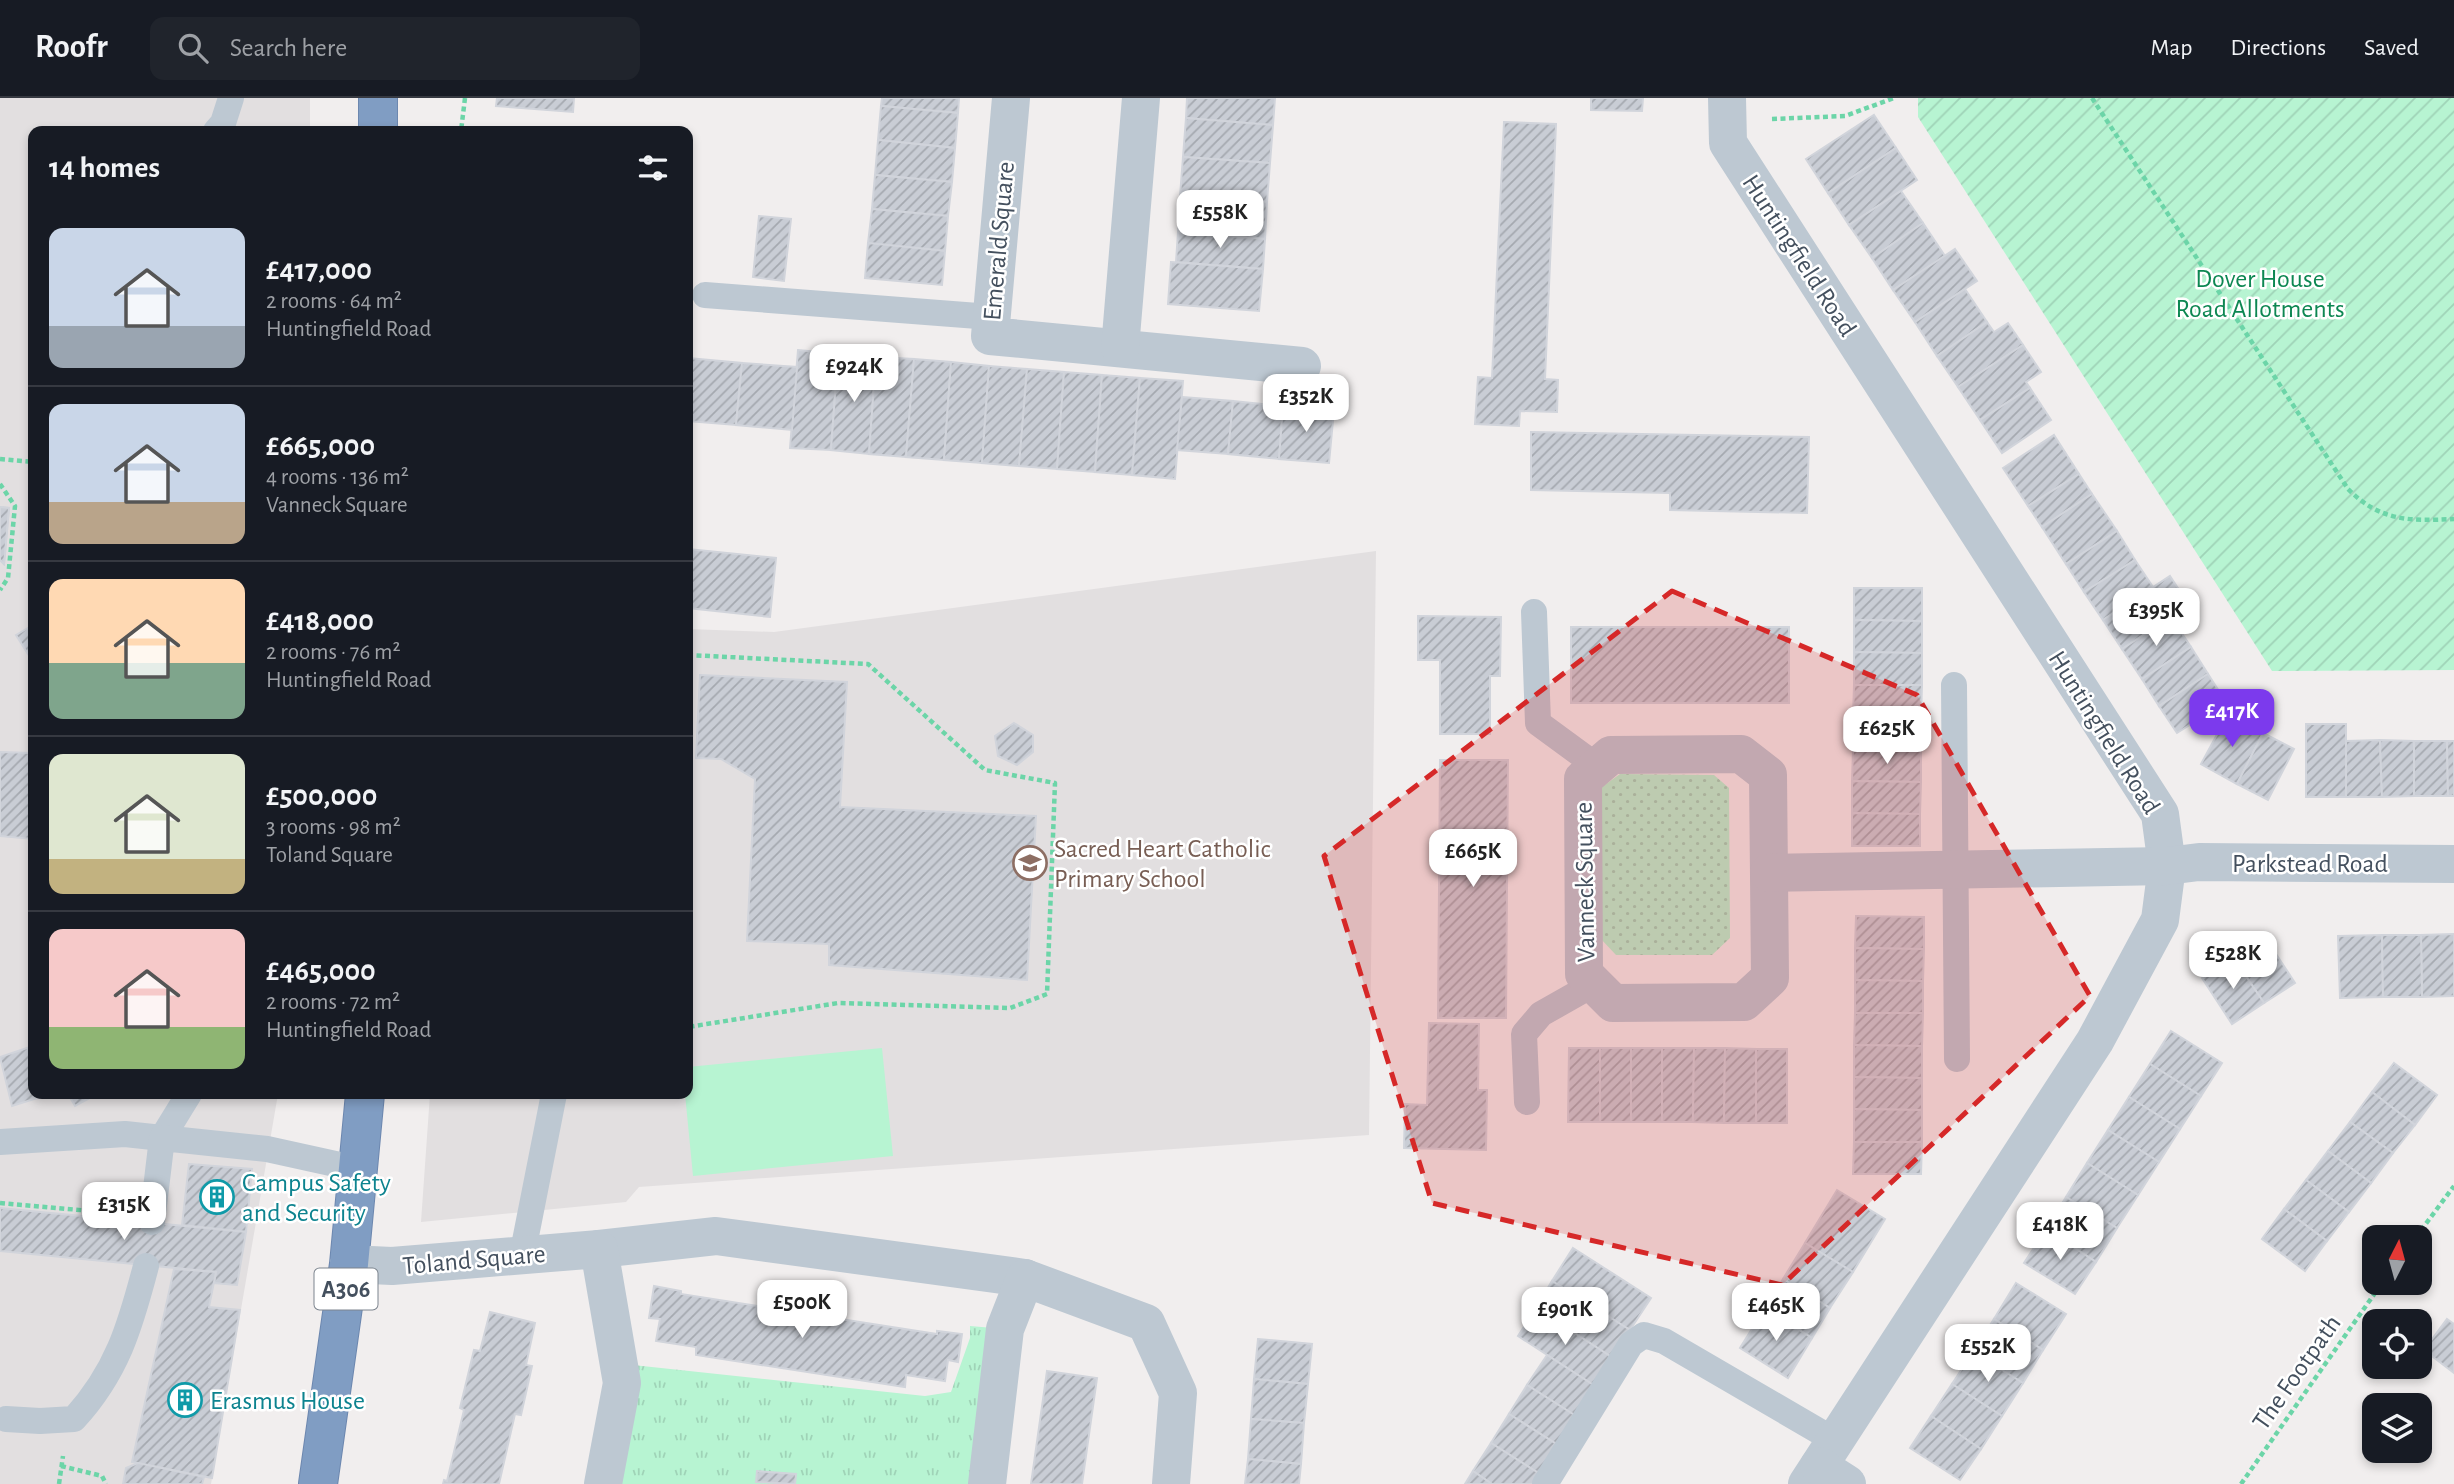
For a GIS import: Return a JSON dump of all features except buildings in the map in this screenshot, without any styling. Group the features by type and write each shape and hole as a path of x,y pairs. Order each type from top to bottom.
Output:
{"highway":[{"path":"378,98 378,126"},
{"name":"A306","path":"318,1484 349,1264 365,1099"}],"street":[{"name":"Emerald Square","path":"1011,98 990,336 1302,366"},
{"path":"1121,348 1141,98"},
{"name":"Huntingfield Road","path":"1728,108 1728,143 2160,814 2167,866 2161,920 2095,1041 1827,1468"},
{"name":"Vanneck Square","path":"1741,754 1768,775 1769,873 1770,978 1744,1002 1613,1003 1584,974 1583,779 1611,755 1741,754"},
{"name":"Parkstead Road","path":"2167,866 2199,862 2454,864"},
{"path":"1769,873 2167,866"},
{"name":"Toland Square","path":"349,1264 392,1266 599,1249 716,1236 1025,1278 1146,1323 1178,1394 1171,1484"},
{"path":"599,1249 622,1383 603,1484"},
{"path":"986,1484 1005,1329 1025,1278"}],"lane":[{"path":"220,126 231,98"},
{"path":"705,295 992,317"},
{"path":"1534,612 1538,723 1598,767"},
{"path":"1954,685 1957,1059"},
{"path":"1527,1102 1524,1034 1541,1014 1594,984"},
{"path":"153,1219 162,1138 186,1099"},
{"path":"522,1255 553,1099"},
{"path":"0,1142 125,1135 267,1149 358,1168"},
{"path":"6,1419 40,1422 74,1419 114,1367 131,1324 146,1266"},
{"path":"1545,1484 1631,1344 1644,1335 1664,1341 1827,1468"}],"path":[{"path":"462,126 465,98"},
{"path":"1728,108 1782,120 1845,116 1894,98"},
{"path":"2092,98 2348,489 2366,507 2408,521 2454,519"},
{"path":"0,459 28,462"},
{"path":"0,484 15,506 8,578 0,590"},
{"path":"693,655 868,664 985,769 1055,783 1047,994 1010,1008 838,1003 693,1026"},
{"path":"2425,1225 2454,1186"},
{"path":"0,1203 153,1219"},
{"name":"The Footpath","path":"2241,1484 2374,1295"},
{"path":"61,1466 102,1476 106,1484"}],"highlighted area":[{"path":"1672,591 1917,695 2090,996 1782,1285 1432,1203 1324,856"}],"shaded area":[{"path":"0,98 310,98 310,126 28,126 28,1099 277,1099 211,1484 0,1484"},
{"name":"Sacred Heart Catholic Primary School","path":"1376,551 1369,1135 639,1187 626,1202 421,1222 430,1099 693,1099 693,629 774,632"}],"green space":[{"name":"Dover House Road Allotments","path":"1918,98 2454,98 2454,670 2272,671 1918,117"},
{"path":"1620,774 1714,775 1729,788 1730,938 1712,955 1616,955 1600,938 1599,789"},
{"path":"882,1048 893,1156 693,1176 685,1099 693,1099 693,1067"},
{"path":"970,1326 1005,1329 987,1484 606,1484 633,1365 925,1396 951,1392 970,1338"}],"place":[{"name":"Sacred Heart Catholic Primary School","path":"1030,863"},
{"name":"Campus Safety and Security","path":"217,1197"},
{"name":"Erasmus House","path":"185,1400"}]}
